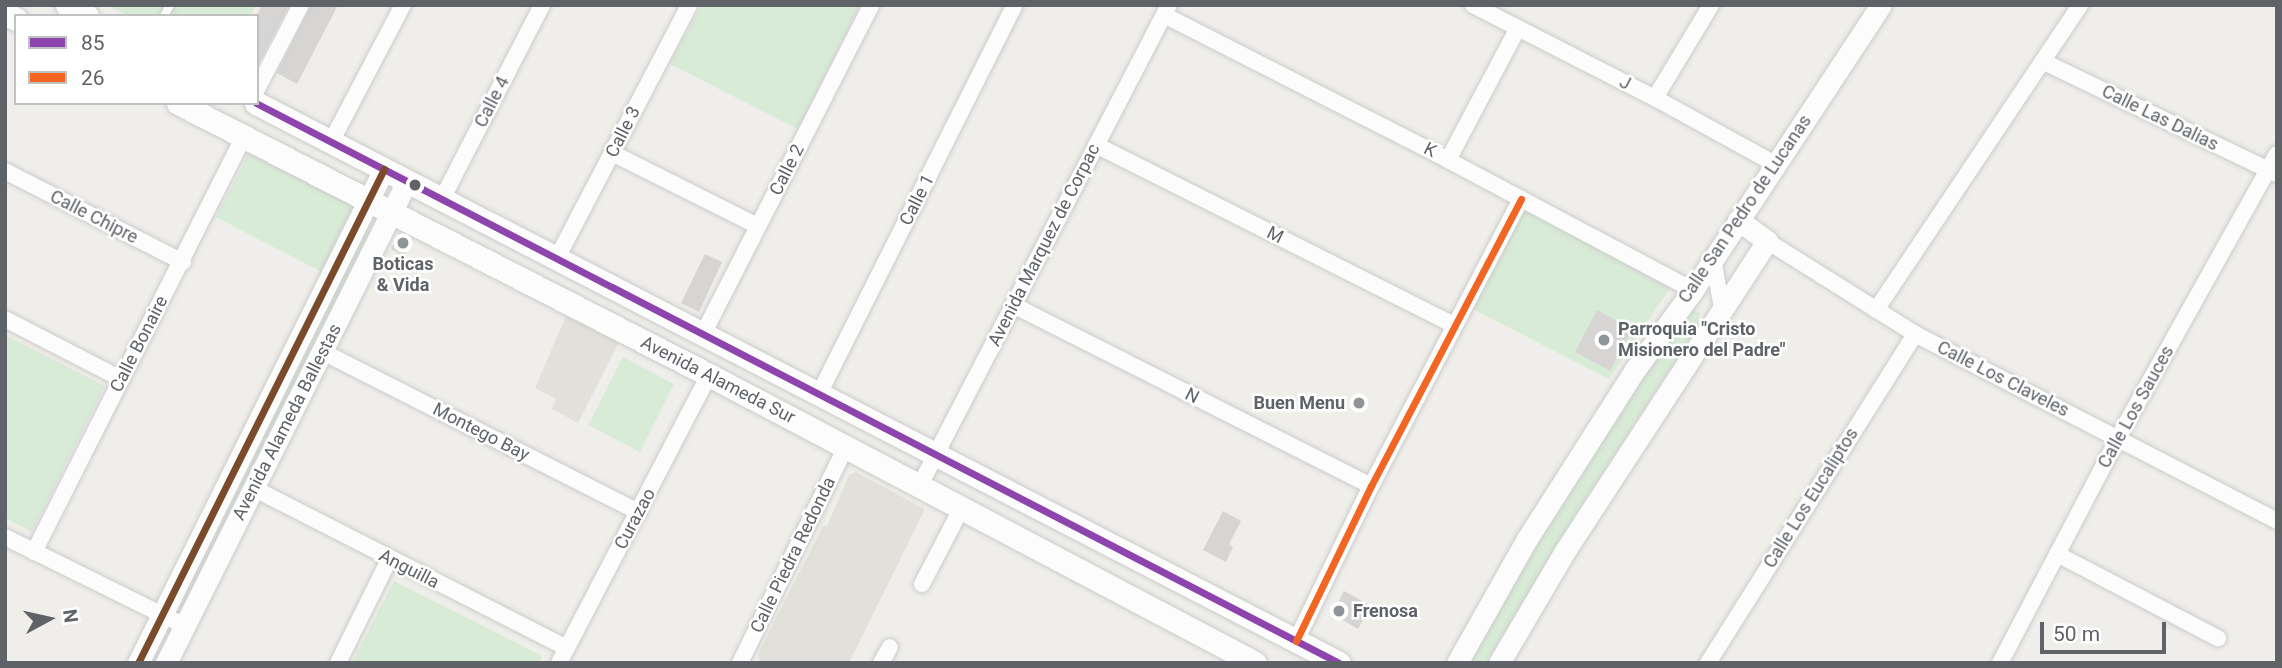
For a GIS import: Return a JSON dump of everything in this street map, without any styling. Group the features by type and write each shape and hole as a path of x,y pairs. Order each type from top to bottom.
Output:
{"main road":[{"path":"67,5 83,14"},
{"name":"Avenida Alameda Sur","path":"182,105 709,375 1255,663"},
{"name":"Avenida Alameda Sur","path":"259,105 1336,662"}],"street":[{"path":"259,85 301,5"},
{"path":"331,142 403,5"},
{"name":"Calle 4","path":"442,199 542,5"},
{"name":"Calle 3","path":"557,258 688,5"},
{"name":"Calle 2","path":"703,334 872,5"},
{"name":"Calle 1","path":"819,394 1015,5"},
{"name":"J","path":"1474,5 1655,98 1775,164"},
{"path":"1655,98 1711,5"},
{"name":"Calle San Pedro de Lucanas","path":"1457,663 1556,493 1634,371 1693,290 1881,5"},
{"path":"1875,310 2080,5"},
{"name":"Avenida Marquez de Corpac","path":"920,485 1166,10"},
{"name":"K","path":"1166,10 1693,290"},
{"path":"1448,160 1518,28"},
{"name":"Calle Las Dalias","path":"2044,62 2272,172"},
{"name":"Calle Bonaire","path":"34,552 244,137"},
{"name":"M","path":"1096,145 1454,325"},
{"path":"612,153 758,226"},
{"name":"Calle Los Sauces","path":"2000,663 2062,557 2118,438 2272,172 2277,154"},
{"name":"Avenida Alameda Ballestas","path":"138,663 384,169"},
{"name":"Calle Chipre","path":"5,171 183,262"},
{"name":"Avenida Alameda Ballestas","path":"166,663 407,181"},
{"path":"1296,641 1371,486 1521,199"},
{"name":"Calle Los Claveles","path":"1738,220 1915,334 2277,521"},
{"name":"Calle San Pedro de Lucanas","path":"1499,663 1565,551 1767,241"},
{"path":"1713,259 1722,308"},
{"name":"N","path":"1013,305 1371,486"},
{"path":"5,319 121,379"},
{"name":"Calle Los Eucaliptos","path":"1708,663 1915,334"},
{"name":"Montego Bay","path":"323,352 639,513"},
{"name":"Curazao","path":"559,663 709,375"},
{"name":"Calle Piedra Redonda","path":"740,663 846,447"},
{"name":"Anguilla","path":"253,488 567,648"},
{"path":"922,584 962,508"},
{"path":"5,537 185,626"},
{"path":"2062,557 2218,638"},
{"path":"338,663 389,559"},
{"path":"881,663 890,647"}],"shaded area":[{"path":"566,316 619,342 578,423 552,409 556,399 535,388"},
{"path":"856,472 925,509 849,663 760,663 758,654 823,526 827,526 849,475"}],"green space":[{"path":"107,5 256,5 251,14 124,14"},
{"path":"702,5 860,5 798,129 670,64"},
{"path":"252,147 358,202 322,272 216,217"},
{"path":"1523,209 1670,288 1609,379 1471,308"},
{"path":"365,229 373,233 186,610 177,606"},
{"path":"1691,308 1700,313 1698,326 1582,505 1486,663 1465,663 1561,499 1677,318"},
{"path":"5,335 105,386 32,532 5,518"},
{"path":"623,357 674,384 640,452 588,425"},
{"path":"394,581 542,656 538,663 352,663"}],"building":[{"path":"262,5 289,5 259,63 259,14"},
{"path":"311,5 338,5 297,84 277,73"},
{"name":"Boticas & Vida","path":"399,233 413,239 404,256 391,249"},
{"path":"705,254 722,262 699,312 681,303"},
{"name":"Parroquia \"Cristo Misionero del Padre\"","path":"1597,310 1632,329 1610,371 1575,352"},
{"path":"1223,511 1241,521 1229,544 1233,547 1226,562 1203,550"},
{"path":"1344,591 1371,606 1358,629 1332,614"}],"transit line":[{"name":"85","path":"259,105 1339,663"},
{"path":"138,663 384,169"},
{"name":"26","path":"1296,641 1371,486 1521,199"}],"place":[{"name":"Boticas & Vida","path":"403,243"},
{"name":"Parroquia \"Cristo Misionero del Padre\"","path":"1604,340"},
{"name":"Buen Menu","path":"1359,403"},
{"name":"Frenosa","path":"1339,611"}]}
